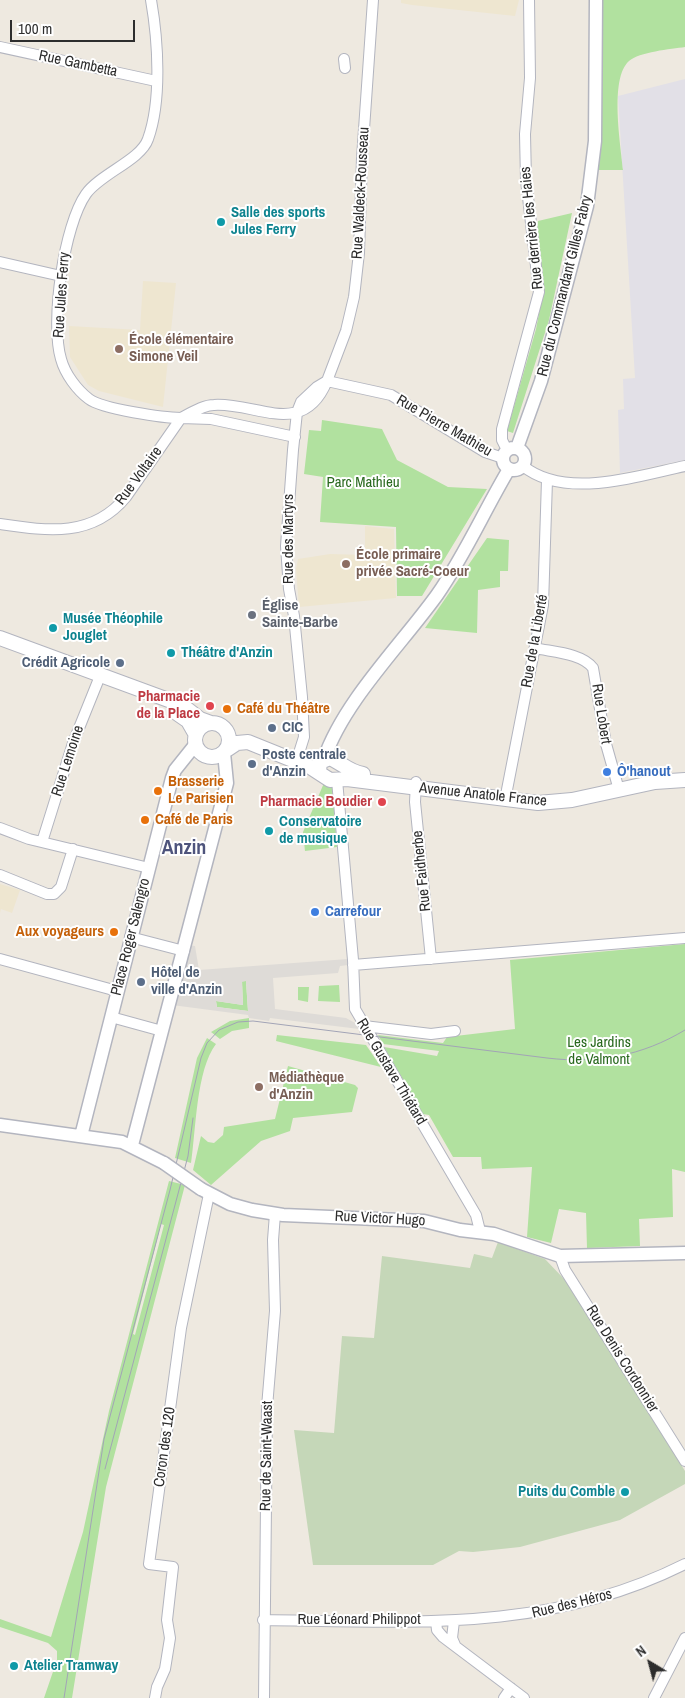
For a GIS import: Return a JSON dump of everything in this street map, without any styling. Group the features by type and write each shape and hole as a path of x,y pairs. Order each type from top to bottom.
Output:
{"main road":[{"path":"0,638 180,714 190,724 200,753 207,757 216,758 226,751 230,739 226,730 218,724 203,720 182,706 102,674 58,661"},
{"path":"196,740 202,727 211,723"},
{"name":"Avenue Anatole France","path":"226,730 235,734 252,735 322,763 339,772 505,797 560,795 685,780"},
{"name":"Avenue Anatole France","path":"226,751 237,743 252,743 322,763"},
{"name":"Avenue Anatole France","path":"322,763 324,777 339,772"},
{"name":"Avenue Anatole France","path":"618,787 652,776 685,773"}],"street":[{"name":"Rue Jules Ferry","path":"152,0 157,36 156,81 148,139 136,154 94,185 81,202 67,242 61,276 59,351 64,366 76,386 95,403 181,418 211,420 294,437"},
{"name":"Rue Waldeck-Rousseau","path":"327,381 348,323 357,278 372,0"},
{"name":"Rue derrière les Haies","path":"509,456 502,440 502,428 539,292 526,180 524,134 529,86 529,0"},
{"name":"Rue du Commandant Gilles Fabry","path":"322,763 352,707 454,570 509,456 541,381 575,256 589,196 595,135 596,0"},
{"name":"Rue Gambetta","path":"0,48 156,81"},
{"path":"0,262 61,276"},
{"name":"Rue Pierre Mathieu","path":"327,381 391,395 485,452 509,456"},
{"path":"181,418 215,404 271,414 297,412 301,402 317,387 327,381"},
{"name":"Rue des Martyrs","path":"297,412 286,546 289,589 294,616 302,697 304,738 298,753"},
{"name":"Rue Voltaire","path":"0,524 59,530 86,525 107,516 126,497 181,418"},
{"path":"509,456 525,456 523,466 517,470 509,456"},
{"path":"523,466 547,480 598,483 685,466"},
{"name":"Rue de la Liberté","path":"505,797 544,600 547,480"},
{"name":"Rue Lobert","path":"535,648 575,657 592,666 595,674 606,744 618,787"},
{"name":"Rue Lemoine","path":"42,842 73,743 98,681"},
{"path":"338,731 336,744 339,772"},
{"name":"Place Roger Salengro","path":"81,1136 130,937 174,774 196,740"},
{"path":"132,1145 227,783 226,751"},
{"name":"Rue Gustave Thiétard","path":"339,772 353,965 354,1007 476,1215 480,1231"},
{"name":"Rue Faidherbe","path":"416,785 415,802 431,959"},
{"path":"0,828 42,842 149,868"},
{"path":"0,875 47,894 54,894 61,887 74,850"},
{"path":"130,937 184,951"},
{"path":"353,965 685,938"},
{"path":"0,958 117,991"},
{"path":"111,1017 162,1031"},
{"path":"364,1026 431,1034 455,1031"},
{"name":"Rue Victor Hugo","path":"0,1125 132,1145 164,1163 205,1192 236,1206 275,1214 418,1220 460,1230 494,1234 560,1256 685,1253"},
{"name":"Coron des 120","path":"155,1698 165,1669 170,1638 167,1620 173,1568 148,1564 181,1328 205,1192"},
{"name":"Rue de Saint-Waast","path":"264,1698 267,1407 275,1311 273,1233 275,1214"},
{"name":"Rue Denis Cordonnier","path":"560,1256 565,1270 685,1461"},
{"name":"Rue des Héros","path":"454,1621 512,1617 580,1604 628,1589 685,1564"},
{"name":"Rue Léonard Philippot","path":"264,1620 454,1621"},
{"path":"436,1621 440,1634 524,1698"},
{"path":"454,1621 452,1635 455,1645"},
{"path":"654,1698 685,1638"},
{"path":"504,1698 511,1688"}],"shaded area":[{"path":"401,0 519,0 515,16 412,5 401,3"},
{"path":"685,79 685,460 620,473 618,410 624,409 623,379 635,378 618,96"},
{"name":"École élémentaire Simone Veil","path":"143,281 176,283 163,407 99,391 88,385 70,357 69,326 140,330"},
{"name":"École primaire privée Sacré-Coeur","path":"365,526 394,529 396,598 299,607 296,569 298,559 330,554 365,555"},
{"path":"0,884 20,890 12,913 1,909 0,913"},
{"path":"188,945 195,946 199,970 348,959 348,965 340,966 338,973 273,978 275,1009 346,1018 355,1023 364,1034 359,1033 359,1029 270,1018 269,1021 249,1018 248,1015 172,1005","holes":["246,981 248,1011 217,1007 216,1001 243,1005 242,982"]}],"green space":[{"path":"600,0 685,0 685,47 640,55 629,61 623,70 619,82 618,113 623,170 598,170"},
{"path":"572,213 549,320 513,433 507,431 536,329 544,288 537,224 538,221"},
{"name":"Parc Mathieu","path":"322,420 382,429 397,460 448,487 487,489 422,596 397,596 396,527 320,522 323,477 304,474 309,430 321,431"},
{"path":"487,538 509,540 508,571 500,571 500,587 478,590 477,633 425,628"},
{"path":"324,783 332,786 337,847 305,851 303,832"},
{"name":"Les Jardins de Valmont","path":"685,944 685,1172 672,1169 673,1217 639,1219 640,1246 587,1248 586,1213 559,1209 551,1243 527,1237 532,1167 482,1169 481,1157 453,1157 429,1115 423,1114 384,1047 437,1056 439,1051 383,1044 378,1035 443,1043 447,1037 515,1029 510,960"},
{"path":"242,981 246,981 248,1011 217,1007 216,1001 243,1005"},
{"path":"339,985 340,1002 318,1001 319,986"},
{"path":"298,987 309,987 308,1002 298,1000"},
{"path":"249,1018 249,1028 232,1031 220,1039 211,1032 230,1021"},
{"path":"277,1035 366,1045 381,1067 276,1041"},
{"path":"207,1038 216,1044 209,1055 204,1069 198,1101 191,1163 175,1158 197,1058"},
{"path":"288,1066 355,1085 358,1088 352,1112 293,1118 290,1131 261,1141 211,1185 193,1170 201,1136 208,1142 214,1143 223,1135 224,1127 275,1119"},
{"path":"169,1181 185,1185 106,1487 72,1698 44,1698 57,1660 57,1651 48,1643 0,1627 0,1619 51,1637 83,1532 109,1411","holes":["161,1224 164,1225 135,1335 133,1334"]},
{"path":"498,1242 545,1259 565,1280 685,1471 685,1484 620,1520 520,1547 473,1552 459,1551 433,1565 313,1565 294,1430 334,1433 342,1336 374,1338 382,1256 470,1268 474,1254 492,1258"}],"tram line":[{"path":"64,1698 104,1439 170,1190 201,1058 207,1043 219,1030 238,1022 253,1021 566,1060 601,1059 636,1052 669,1039 685,1030"},
{"path":"105,1469 188,1156 193,1118"}],"place":[{"name":"Salle des sports Jules Ferry","path":"221,222"},
{"name":"École élémentaire Simone Veil","path":"119,349"},
{"name":"École primaire privée Sacré-Coeur","path":"346,564"},
{"name":"Église Sainte-Barbe","path":"252,615"},
{"name":"Musée Théophile Jouglet","path":"53,628"},
{"name":"Théâtre d'Anzin","path":"171,653"},
{"name":"Crédit Agricole","path":"120,663"},
{"name":"Pharmacie de la Place","path":"210,706"},
{"name":"Café du Théâtre","path":"227,709"},
{"name":"CIC","path":"272,728"},
{"name":"Poste centrale d'Anzin","path":"252,764"},
{"name":"Ô'hanout","path":"607,772"},
{"name":"Brasserie Le Parisien","path":"158,791"},
{"name":"Pharmacie Boudier","path":"382,802"},
{"name":"Café de Paris","path":"145,820"},
{"name":"Conservatoire de musique","path":"269,831"},
{"name":"Carrefour","path":"315,912"},
{"name":"Aux voyageurs","path":"114,932"},
{"name":"Hôtel de ville d'Anzin","path":"141,982"},
{"name":"Médiathèque d'Anzin","path":"259,1087"},
{"name":"Puits du Comble","path":"625,1492"},
{"name":"Atelier Tramway","path":"14,1666"}],"district":[{"name":"Anzin","path":"184,849"}]}
